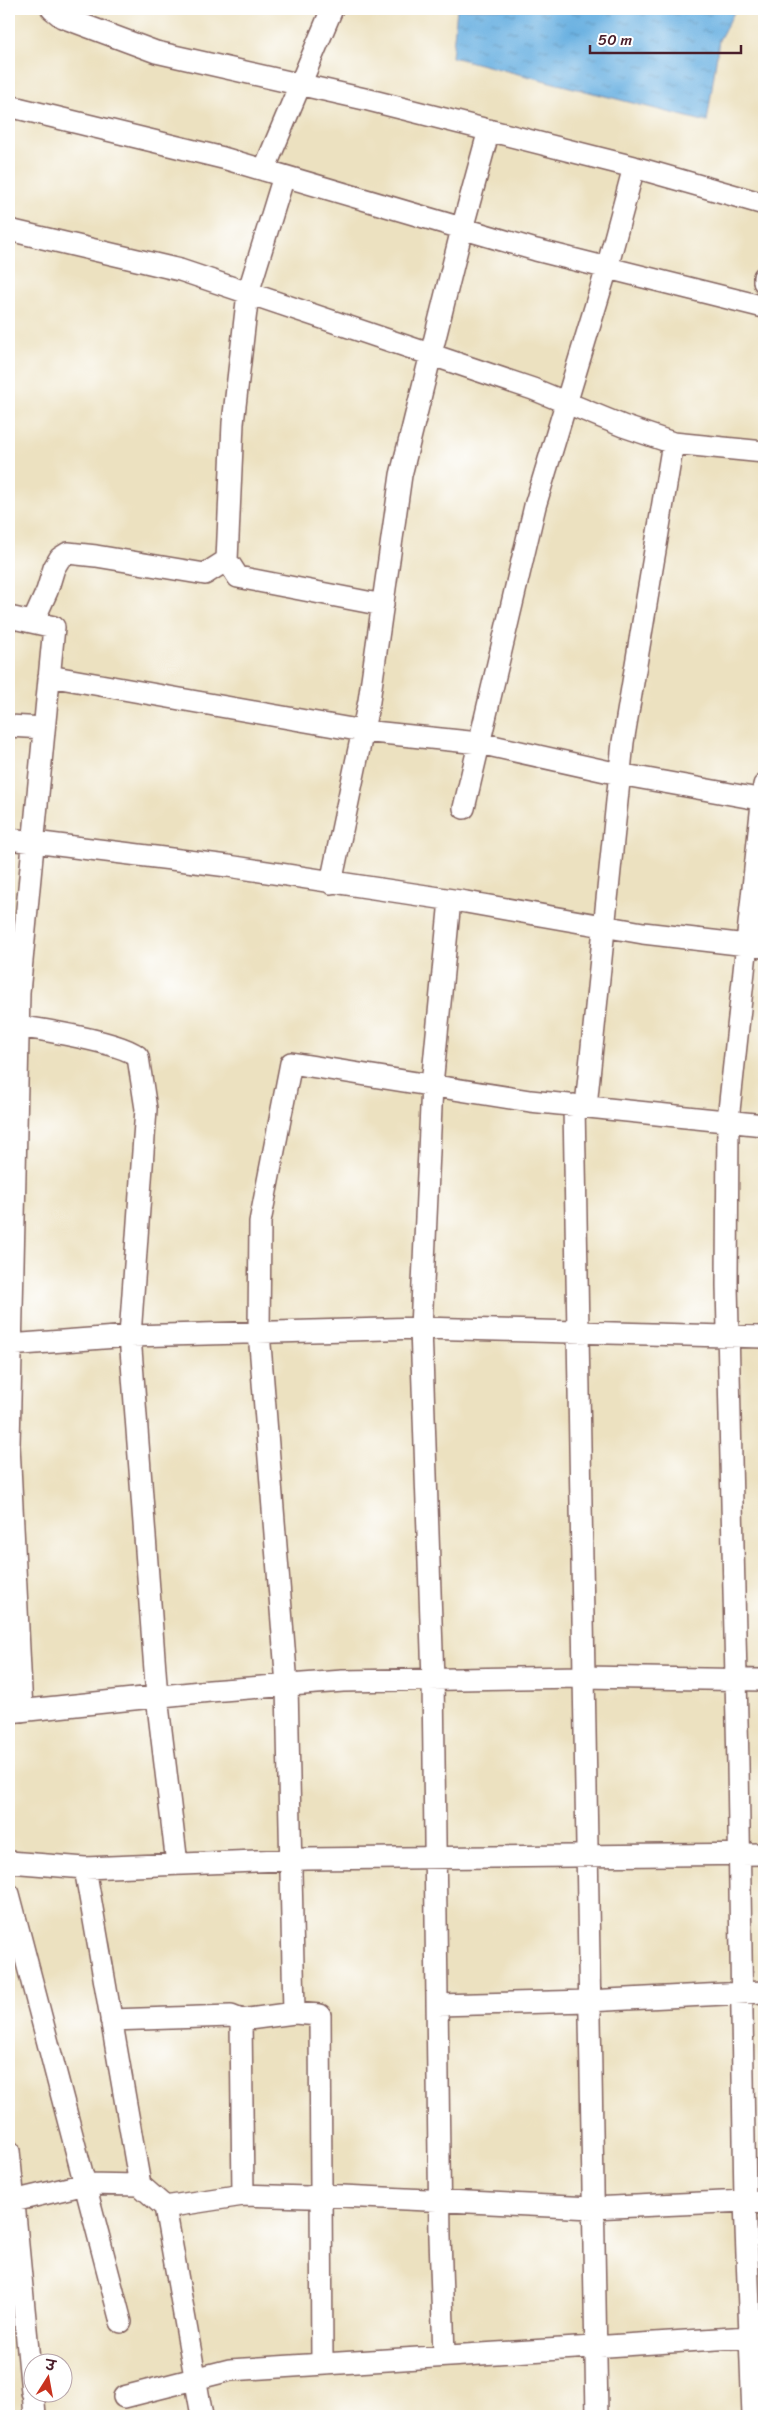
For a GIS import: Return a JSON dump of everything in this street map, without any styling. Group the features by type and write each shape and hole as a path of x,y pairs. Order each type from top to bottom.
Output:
{"street":[{"path":"52,9 62,17 156,52 302,84 489,130 634,167 764,204"},
{"path":"264,170 302,84 332,9"},
{"path":"9,106 224,158 462,229 764,307"},
{"path":"331,883 363,731 401,474 462,229 489,130"},
{"path":"464,808 535,506 608,268 634,167"},
{"path":"284,176 248,293 233,423 227,560 238,577 383,605"},
{"path":"9,230 180,270 533,389 673,443 764,452"},
{"path":"764,276 764,282"},
{"path":"597,2416 588,2001 578,1332 580,1106 604,926 623,742 673,443"},
{"path":"33,622 48,591 54,568 60,558 68,553 205,574 227,560"},
{"path":"9,617 54,627 19,992 14,1026 9,1445 16,1712 157,1697 343,1681 583,1677 764,1680"},
{"path":"50,676 363,731 479,743 620,774 764,795 756,946 728,1120 728,1336 742,1993 754,2202 757,2337 753,2416"},
{"path":"9,726 44,728"},
{"path":"9,839 228,866 604,926 756,946"},
{"path":"444,2355 439,2200 433,1680 421,1328 432,1085 450,900"},
{"path":"14,1026 114,1044 134,1052 138,1057 146,1108 130,1336 157,1697 177,1864"},
{"path":"294,2013 287,1685 259,1332 260,1222 291,1063 530,1101 764,1125"},
{"path":"10,1345 130,1336 421,1328 764,1337"},
{"path":"9,1862 84,1868 435,1857 764,1854"},
{"path":"84,1868 140,2185 166,2208 197,2378 202,2416"},
{"path":"9,1894 121,2322"},
{"path":"437,2005 588,2001 764,1992"},
{"path":"111,2020 231,2016 241,2020 294,2013 320,2016 322,2363"},
{"path":"241,2020 243,2194"},
{"path":"9,2152 11,2201 28,2352"},
{"path":"11,2201 86,2184 140,2185"},
{"path":"166,2208 243,2194 307,2197 321,2195 592,2208 754,2202"},
{"path":"124,2397 230,2370 595,2345 757,2337"},
{"path":"33,2402 34,2416"}],"water":[{"path":"457,9 736,9 719,40 707,122 452,57"}]}
